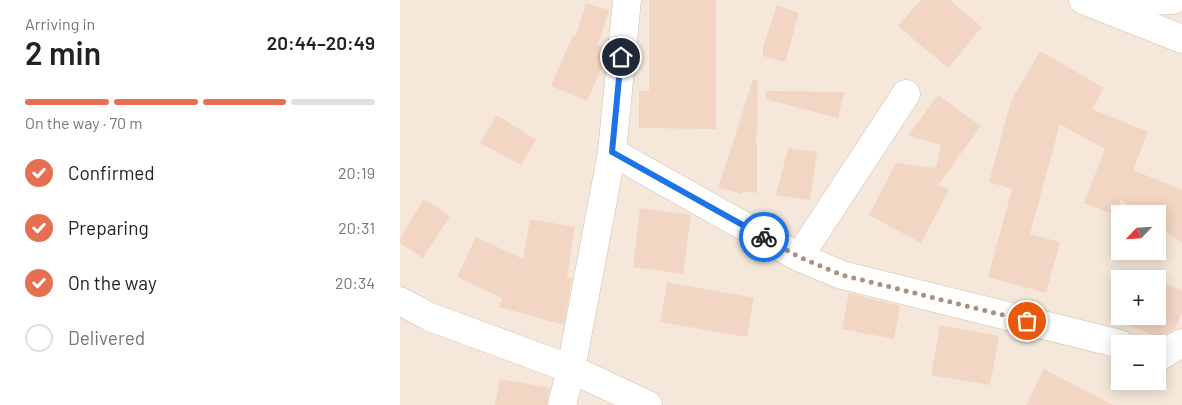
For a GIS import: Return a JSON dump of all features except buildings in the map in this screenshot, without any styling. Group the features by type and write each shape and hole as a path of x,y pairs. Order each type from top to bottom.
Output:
{"street":[{"path":"562,405 571,369 612,152 627,0"},
{"path":"1087,2 1173,0 1182,21"},
{"path":"1087,2 1182,40"},
{"path":"799,257 906,94"},
{"path":"612,152 799,257 842,275 1111,342"},
{"path":"400,300 430,317 571,369 648,405"},
{"path":"1166,353 1182,343"}],"shaded area":[{"path":"400,0 1182,0 1182,405 400,405"}],"way so far":[{"path":"764,237 799,257 842,275 1027,321"}],"route":[{"path":"621,57 612,152 764,237"}]}
